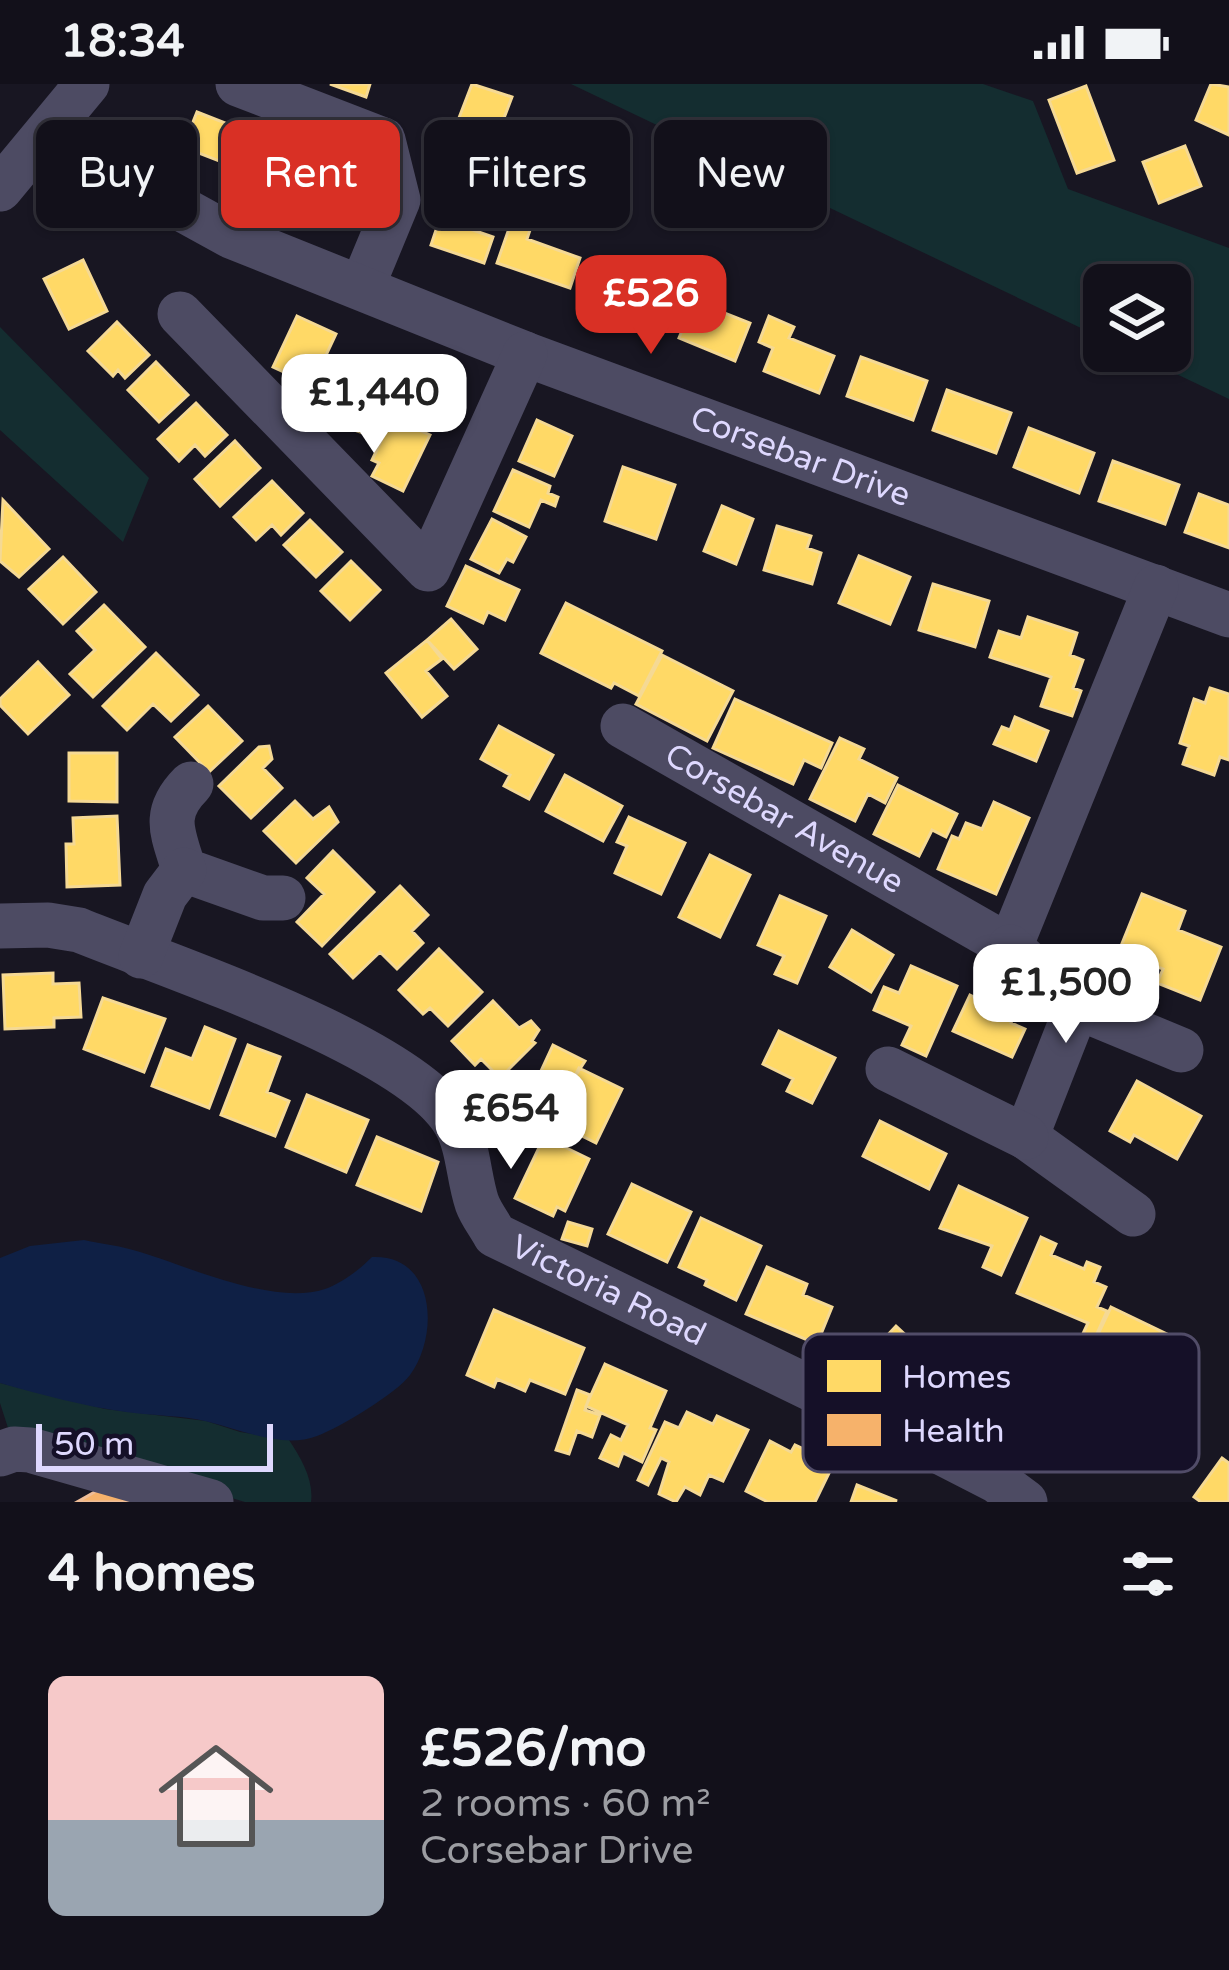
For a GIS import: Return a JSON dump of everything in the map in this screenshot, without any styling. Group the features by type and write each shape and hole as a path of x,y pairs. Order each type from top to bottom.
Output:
{"street":[{"path":"59,120 86,84"},
{"path":"238,84 383,140 398,200 362,287"},
{"path":"0,189 36,147"},
{"name":"Corsebar Drive","path":"197,217 231,236 525,354 1229,615"},
{"path":"180,314 428,569 525,354"},
{"path":"1010,947 1156,587"},
{"name":"Corsebar Avenue","path":"623,726 1010,947 1077,1007 1181,1050"},
{"path":"184,870 170,819 174,801 191,784"},
{"path":"184,870 263,898 283,898"},
{"path":"141,956 165,895 184,870"},
{"name":"Victoria Road","path":"0,926 80,930 337,1036 435,1097 455,1123 467,1151 478,1207 495,1235 803,1385"},
{"path":"1026,1137 1077,1007"},
{"path":"888,1069 1026,1137 1133,1214"},
{"path":"0,1454 30,1450 211,1502"},
{"name":"Victoria Road","path":"979,1472 1024,1502"}],"green space":[{"path":"571,84 983,84 1033,101 1068,189 1229,248 1229,399 1172,372 1191,372 1191,264 1083,264 1083,329 827,206 827,120 654,120 654,124"},
{"path":"0,327 149,478 123,542 0,430"},
{"path":"0,1383 105,1409 206,1421 289,1440 309,1477 311,1502 245,1502 9,1431 0,1403"}],"water":[{"path":"84,1240 281,1292 325,1289 372,1257 393,1260 409,1268 426,1300 426,1339 420,1358 403,1382 367,1409 317,1436 290,1440 199,1420 94,1407 0,1383 0,1258 30,1246"}],"building: Homes":[{"path":"330,84 370,84 366,97"},
{"path":"472,84 512,97 503,120 458,120"},
{"path":"1211,84 1229,87 1229,135 1196,120"},
{"path":"1086,86 1114,160 1077,173 1049,100"},
{"path":"197,112 221,121 221,162 197,152"},
{"path":"1185,146 1201,186 1159,203 1143,162"},
{"path":"437,228 467,228 493,237 484,263 431,245"},
{"path":"509,228 531,228 527,239 580,258 570,288 497,263"},
{"path":"83,260 107,311 69,329 44,279"},
{"path":"593,264 676,293 662,334 618,319 623,306 583,292"},
{"path":"694,301 750,323 735,361 679,338"},
{"path":"297,316 336,334 312,385 273,367"},
{"path":"769,316 794,327 789,338 834,356 819,393 764,371 773,348 759,342"},
{"path":"117,322 149,355 125,378 118,370 113,376 88,351"},
{"path":"861,357 927,381 913,420 847,396"},
{"path":"156,362 188,395 159,422 128,390"},
{"path":"413,374 454,391 437,428 397,410"},
{"path":"947,390 1011,413 996,453 933,430"},
{"path":"324,391 363,405 367,395 386,402 378,425 367,421 363,433 315,416"},
{"path":"196,403 227,435 205,456 195,445 179,461 158,439"},
{"path":"392,418 430,435 403,491 372,476 379,463 372,460"},
{"path":"537,420 572,436 554,476 519,461"},
{"path":"1029,428 1094,453 1079,493 1014,467"},
{"path":"235,441 260,468 220,506 195,479"},
{"path":"1113,461 1179,485 1165,524 1099,501"},
{"path":"623,467 675,485 656,539 605,521"},
{"path":"513,470 550,486 548,493 558,497 555,506 541,500 529,527 494,511"},
{"path":"272,481 303,513 281,535 272,525 256,540 234,517"},
{"path":"1199,494 1229,505 1229,548 1185,532"},
{"path":"3,500 49,549 19,577 0,561"},
{"path":"722,506 753,519 736,564 704,551"},
{"path":"492,519 526,537 513,562 507,559 499,573 471,559"},
{"path":"310,520 342,552 316,577 284,545"},
{"path":"777,526 811,536 807,548 821,553 812,584 764,570"},
{"path":"859,556 910,577 890,624 839,603"},
{"path":"63,557 96,592 63,624 29,589"},
{"path":"351,561 380,590 350,620 321,591"},
{"path":"466,566 519,590 505,620 488,612 483,623 447,606"},
{"path":"933,584 989,601 975,647 919,630"},
{"path":"566,603 662,651 639,696 614,683 611,688 541,653"},
{"path":"104,605 145,647 93,697 70,674 95,650 77,631"},
{"path":"1028,617 1077,633 1070,655 1083,660 1073,688 1081,691 1072,716 1041,706 1051,677 990,657 999,631 1021,638"},
{"path":"451,619 477,649 454,669 427,640"},
{"path":"427,640 442,659 426,671 447,696 422,717 386,673"},
{"path":"156,653 198,695 171,721 153,704 127,730 103,706"},
{"path":"662,655 733,691 707,741 636,704"},
{"path":"38,662 69,695 28,734 0,705 0,699"},
{"path":"1210,688 1229,694 1229,760 1220,757 1214,775 1183,764 1189,746 1180,743 1194,699 1205,703"},
{"path":"735,699 832,743 821,768 804,760 793,784 713,748"},
{"path":"208,706 242,741 209,772 175,737"},
{"path":"1015,717 1048,731 1036,761 994,744 1002,727 1010,730"},
{"path":"499,726 553,755 529,799 504,786 510,775 481,759"},
{"path":"840,738 864,749 859,759 897,778 885,803 868,794 855,821 810,799"},
{"path":"269,746 272,759 263,768 282,788 251,818 219,786 259,747"},
{"path":"69,753 117,753 117,802 69,801"},
{"path":"565,775 622,806 603,841 546,811"},
{"path":"898,785 957,814 946,837 932,830 919,856 874,834"},
{"path":"295,801 313,819 329,807 338,822 296,863 264,831"},
{"path":"994,802 1029,818 996,894 938,869 952,836 959,839 966,823 982,829"},
{"path":"117,816 120,885 67,887 66,844 74,844 73,818"},
{"path":"629,817 685,843 661,894 615,873 627,846 617,842"},
{"path":"333,851 374,892 322,946 297,922 324,894 307,878"},
{"path":"710,855 750,875 720,937 679,917"},
{"path":"400,886 428,915 412,931 423,943 397,969 380,952 353,978 330,954"},
{"path":"1142,894 1185,911 1178,930 1221,947 1200,1000 1157,983 1163,969 1119,951"},
{"path":"780,896 826,916 797,983 775,974 784,956 758,945"},
{"path":"852,930 893,955 871,992 830,967"},
{"path":"439,949 482,992 448,1026 430,1008 423,1014 399,990"},
{"path":"911,966 957,986 926,1056 902,1045 911,1026 874,1010 884,987 899,993"},
{"path":"53,973 53,984 79,983 81,1017 54,1018 54,1027 5,1029 3,975"},
{"path":"970,995 1014,1016 1011,1023 1025,1029 1012,1057 953,1031"},
{"path":"103,998 165,1019 144,1072 84,1049"},
{"path":"493,1001 519,1028 531,1021 539,1030 535,1043 500,1078 481,1059 475,1065 452,1041"},
{"path":"205,1027 235,1039 209,1108 152,1086 166,1049 192,1059"},
{"path":"779,1031 835,1058 812,1103 787,1091 793,1079 763,1064"},
{"path":"248,1045 280,1057 267,1092 289,1101 275,1136 221,1115"},
{"path":"553,1045 585,1061 570,1084 541,1071"},
{"path":"579,1068 622,1089 596,1143 552,1121"},
{"path":"1137,1081 1201,1116 1177,1159 1134,1135 1130,1142 1110,1131"},
{"path":"307,1095 368,1120 346,1172 286,1147"},
{"path":"880,1121 946,1154 929,1189 863,1156"},
{"path":"377,1137 438,1162 421,1211 357,1185"},
{"path":"544,1137 589,1159 565,1211 557,1207 553,1216 515,1198"},
{"path":"632,1184 691,1212 667,1262 608,1234"},
{"path":"959,1186 1027,1218 1001,1275 983,1267 992,1246 940,1228"},
{"path":"701,1218 761,1246 736,1300 679,1267"},
{"path":"568,1222 592,1229 587,1246 562,1239"},
{"path":"1041,1237 1056,1244 1051,1255 1084,1269 1087,1262 1100,1267 1094,1282 1106,1287 1097,1307 1107,1311 1097,1334 1083,1334 1088,1323 1017,1293"},
{"path":"767,1267 807,1284 803,1295 832,1307 821,1334 803,1334 803,1338 746,1314"},
{"path":"1111,1307 1167,1334 1098,1334"},
{"path":"494,1310 584,1348 565,1394 530,1380 525,1391 497,1379 494,1387 467,1375"},
{"path":"605,1364 666,1391 642,1462 623,1453 618,1466 600,1458 611,1435 621,1440 628,1425 586,1406"},
{"path":"577,1390 590,1395 585,1410 600,1415 592,1437 577,1431 569,1454 556,1450"},
{"path":"687,1412 713,1424 717,1416 748,1430 723,1481 709,1475 700,1495 685,1487 676,1502 659,1494 669,1462 661,1458 648,1485 638,1480 665,1422 679,1428"},
{"path":"770,1441 791,1452 795,1445 803,1449 803,1472 830,1472 815,1502 768,1502 746,1491"},
{"path":"1222,1458 1229,1463 1229,1502 1201,1502 1194,1497"},
{"path":"857,1485 897,1501 851,1502"}],"building: Health":[{"path":"98,1490 138,1502 77,1502"}]}
